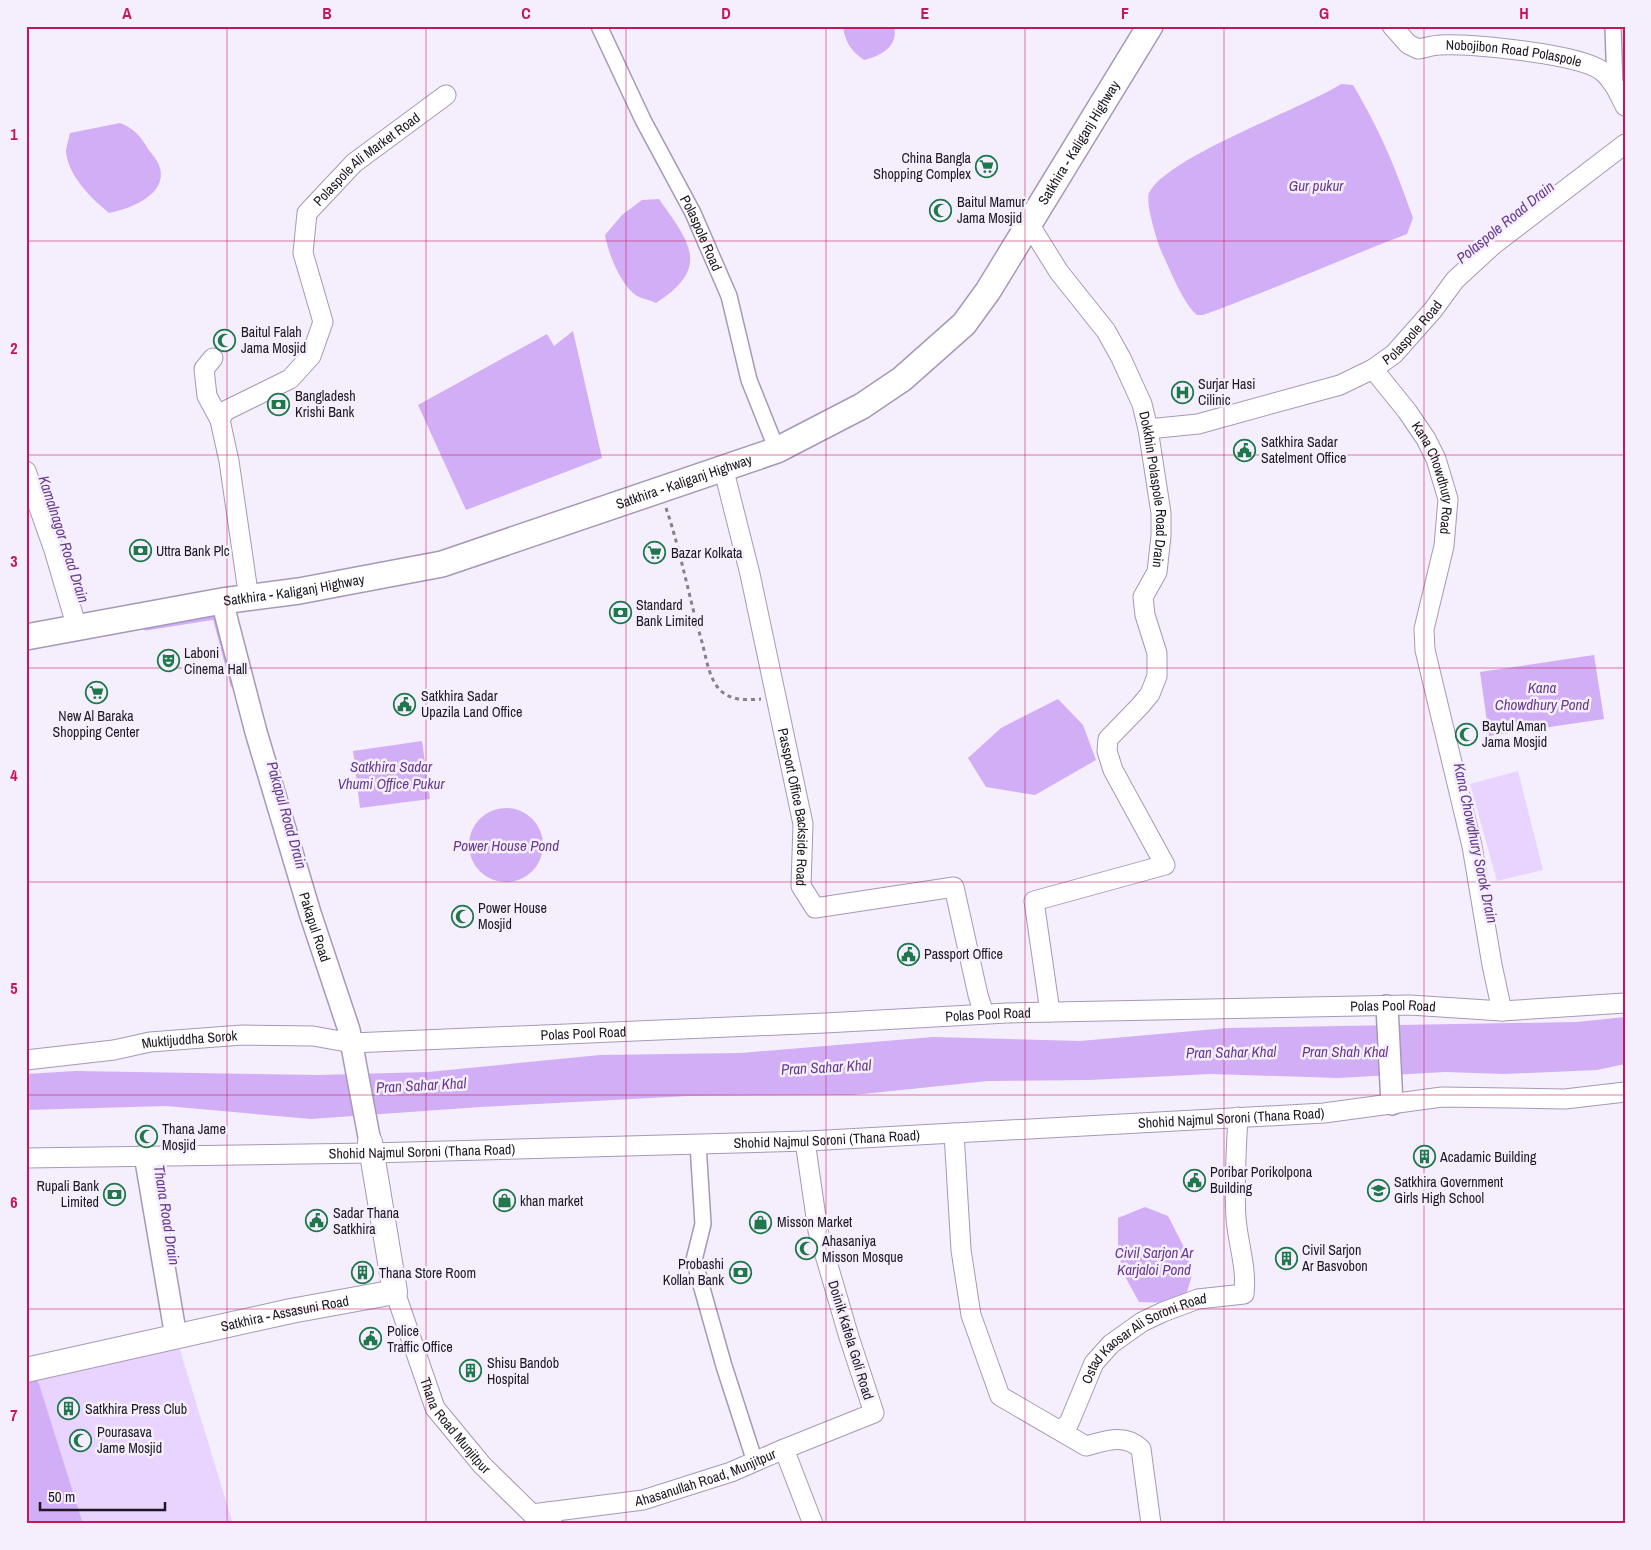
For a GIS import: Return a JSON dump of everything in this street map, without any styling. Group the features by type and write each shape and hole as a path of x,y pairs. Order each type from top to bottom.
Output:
{"highway":[{"name":"Satkhira - Kaliganj Highway","path":"26,637 222,601 249,599 442,564 723,467 778,450 862,406 902,379 964,324 988,291 1150,26"}],"main road":[{"name":"Pakapul Road","path":"222,601 262,751 353,1047 370,1148"},
{"path":"1386,1006 1392,1104"},
{"path":"370,1148 395,1292"},
{"path":"145,1155 176,1336"},
{"name":"Satkhira - Assasuni Road","path":"26,1370 291,1311 395,1292"}],"street":[{"name":"Polaspole Road","path":"599,26 643,120 693,213 729,296 749,380 778,450"},
{"name":"Nobojibon Road Polaspole","path":"1392,26 1408,44 1418,49 1440,45 1493,48 1557,56 1601,71 1615,86 1625,106"},
{"path":"1613,26 1615,86"},
{"name":"Polaspole Ali Market Road","path":"220,420 225,411 290,379 311,356 322,322 303,253 307,213 354,163 446,95"},
{"name":"Polaspole Road","path":"1148,429 1198,424 1340,385 1373,369 1394,354 1433,310 1456,280 1493,245 1625,144"},
{"name":"Dokkhin Polaspole Road Drain","path":"1029,224 1059,272 1106,332 1121,358 1142,404 1148,429 1161,513 1161,536 1157,572 1143,596 1145,615 1157,653 1157,676 1145,700 1108,739 1107,751 1113,770 1165,865 1034,902 1050,1012"},
{"path":"213,358 204,368 207,396 220,420 229,461 249,599"},
{"name":"Kana Chowdhury Road","path":"1373,369 1407,411 1426,439 1436,459 1448,499 1444,546 1425,620 1425,650 1472,846 1492,966 1502,1011"},
{"name":"Passport Office Backside Road","path":"723,467 750,574 803,824 801,886 815,908 954,887 984,1014"},
{"path":"26,471 54,550 77,628"},
{"name":"Polas Pool Road","path":"353,1047 984,1014 1410,1005 1502,1011 1625,1003"},
{"name":"Muktijuddha Sorok","path":"26,1060 114,1050 150,1042 242,1035 313,1036 353,1047"},
{"name":"Shohid Najmul Soroni (Thana Road)","path":"26,1158 370,1148 805,1141 1324,1113 1442,1097 1566,1099 1625,1092"},
{"name":"Ostad Kaosar Ali Soroni Road","path":"1062,1430 1068,1423 1080,1399 1094,1363 1111,1344 1142,1322 1163,1312 1198,1299 1244,1294 1246,1279 1244,1258 1236,1219 1238,1117"},
{"path":"954,1133 961,1250 971,1315 1000,1396 1062,1430 1086,1446 1120,1439 1135,1443 1141,1450 1151,1524"},
{"name":"Doinik Kafela Goli Road","path":"784,1450 874,1413 818,1231 805,1141"},
{"path":"698,1144 703,1224 694,1260 724,1366 755,1462"},
{"name":"Thana Road Munjitpur","path":"395,1292 435,1408 482,1465 532,1514 550,1518"},
{"name":"Ahasanullah Road, Munjitpur","path":"550,1518 643,1500 731,1472 784,1450 813,1524"}],"path":[{"path":"660,489 713,678 720,690 738,700 776,698"}],"shaded area":[{"path":"1518,771 1543,870 1497,881 1470,784"},
{"path":"176,1337 233,1524 26,1524 26,1376"}],"water":[{"path":"843,26 894,26 894,40 882,53 864,60 849,46"},
{"name":"Gur pukur","path":"1341,84 1353,85 1387,150 1413,218 1407,234 1229,305 1203,315 1197,315 1182,295 1161,250 1150,214 1149,193 1161,179 1181,164 1207,149"},
{"path":"120,123 133,130 142,140 158,163 161,175 159,184 154,192 146,198 137,204 109,213 88,194 76,178 71,170 66,150 70,133"},
{"path":"659,199 679,228 690,254 689,266 684,278 673,290 656,303 637,296 626,285 612,260 605,235 622,215 642,200"},
{"path":"573,331 602,458 466,510 418,405 547,334 554,346"},
{"name":"Kana Chowdhury Pond","path":"1594,655 1604,719 1489,736 1480,672"},
{"path":"1058,699 1083,725 1096,760 1035,795 986,787 968,758 1001,728"},
{"name":"Satkhira Sadar Vhumi Office Pukur","path":"422,741 430,799 360,808 353,751"},
{"name":"Power House Pond","path":"506,808 520,811 532,819 540,831 543,845 540,859 532,871 520,879 506,882 492,879 480,871 472,859 469,845 472,831 480,819 492,811"},
{"name":"Pran Shah Khal","path":"1625,1017 1625,1064 1597,1070 1504,1074 1445,1072 1338,1078 1211,1074 1089,1080 988,1081 853,1095 689,1096 480,1107 311,1119 166,1106 26,1110 26,1074 75,1071 319,1075 428,1072 600,1055 741,1053 933,1037 1080,1041 1227,1028 1577,1022"},
{"name":"Civil Sarjon Ar Karjaloi Pond","path":"1145,1207 1168,1216 1188,1255 1192,1275 1187,1292 1172,1303 1139,1302 1122,1271 1118,1244 1118,1218"},
{"path":"26,1374 36,1378 39,1384 83,1524 26,1524"}],"waterway":[{"name":"Pakapul Road Drain","path":"146,628 215,617 233,685"}],"place":[{"name":"China Bangla Shopping Complex","path":"987,166"},
{"name":"Baitul Mamur Jama Mosjid","path":"941,210"},
{"name":"Baitul Falah Jama Mosjid","path":"225,340"},
{"name":"Surjar Hasi Cilinic","path":"1182,392"},
{"name":"Bangladesh Krishi Bank","path":"279,404"},
{"name":"Satkhira Sadar Satelment Office","path":"1245,450"},
{"name":"Uttra Bank Plc","path":"140,551"},
{"name":"Bazar Kolkata","path":"655,553"},
{"name":"Standard Bank Limited","path":"620,613"},
{"name":"Laboni Cinema Hall","path":"168,661"},
{"name":"New Al Baraka Shopping Center","path":"96,693"},
{"name":"Satkhira Sadar Upazila Land Office","path":"405,704"},
{"name":"Baytul Aman Jama Mosjid","path":"1466,734"},
{"name":"Power House Mosjid","path":"462,916"},
{"name":"Passport Office","path":"908,954"},
{"name":"Thana Jame Mosjid","path":"146,1137"},
{"name":"Acadamic Building","path":"1424,1157"},
{"name":"Poribar Porikolpona Building","path":"1194,1180"},
{"name":"Satkhira Government Girls High School","path":"1378,1190"},
{"name":"Rupali Bank Limited","path":"115,1194"},
{"name":"khan market","path":"504,1201"},
{"name":"Sadar Thana Satkhira","path":"317,1221"},
{"name":"Misson Market","path":"761,1222"},
{"name":"Ahasaniya Misson Mosque","path":"806,1249"},
{"name":"Civil Sarjon Ar Basvobon","path":"1286,1258"},
{"name":"Probashi Kollan Bank","path":"740,1272"},
{"name":"Thana Store Room","path":"363,1273"},
{"name":"Police Traffic Office","path":"371,1339"},
{"name":"Shisu Bandob Hospital","path":"471,1371"},
{"name":"Satkhira Press Club","path":"69,1409"},
{"name":"Pourasava Jame Mosjid","path":"81,1440"}],"water label":[{"name":"Polaspole Road Drain","path":"1505,222"},
{"name":"Kamalnagor Road Drain","path":"64,539"},
{"name":"Kana Chowdhury Sorok Drain","path":"1476,843"},
{"name":"Pran Sahar Khal","path":"1231,1052"},
{"name":"Pran Sahar Khal","path":"826,1067"},
{"name":"Pran Sahar Khal","path":"421,1085"},
{"name":"Thana Road Drain","path":"167,1215"}]}
